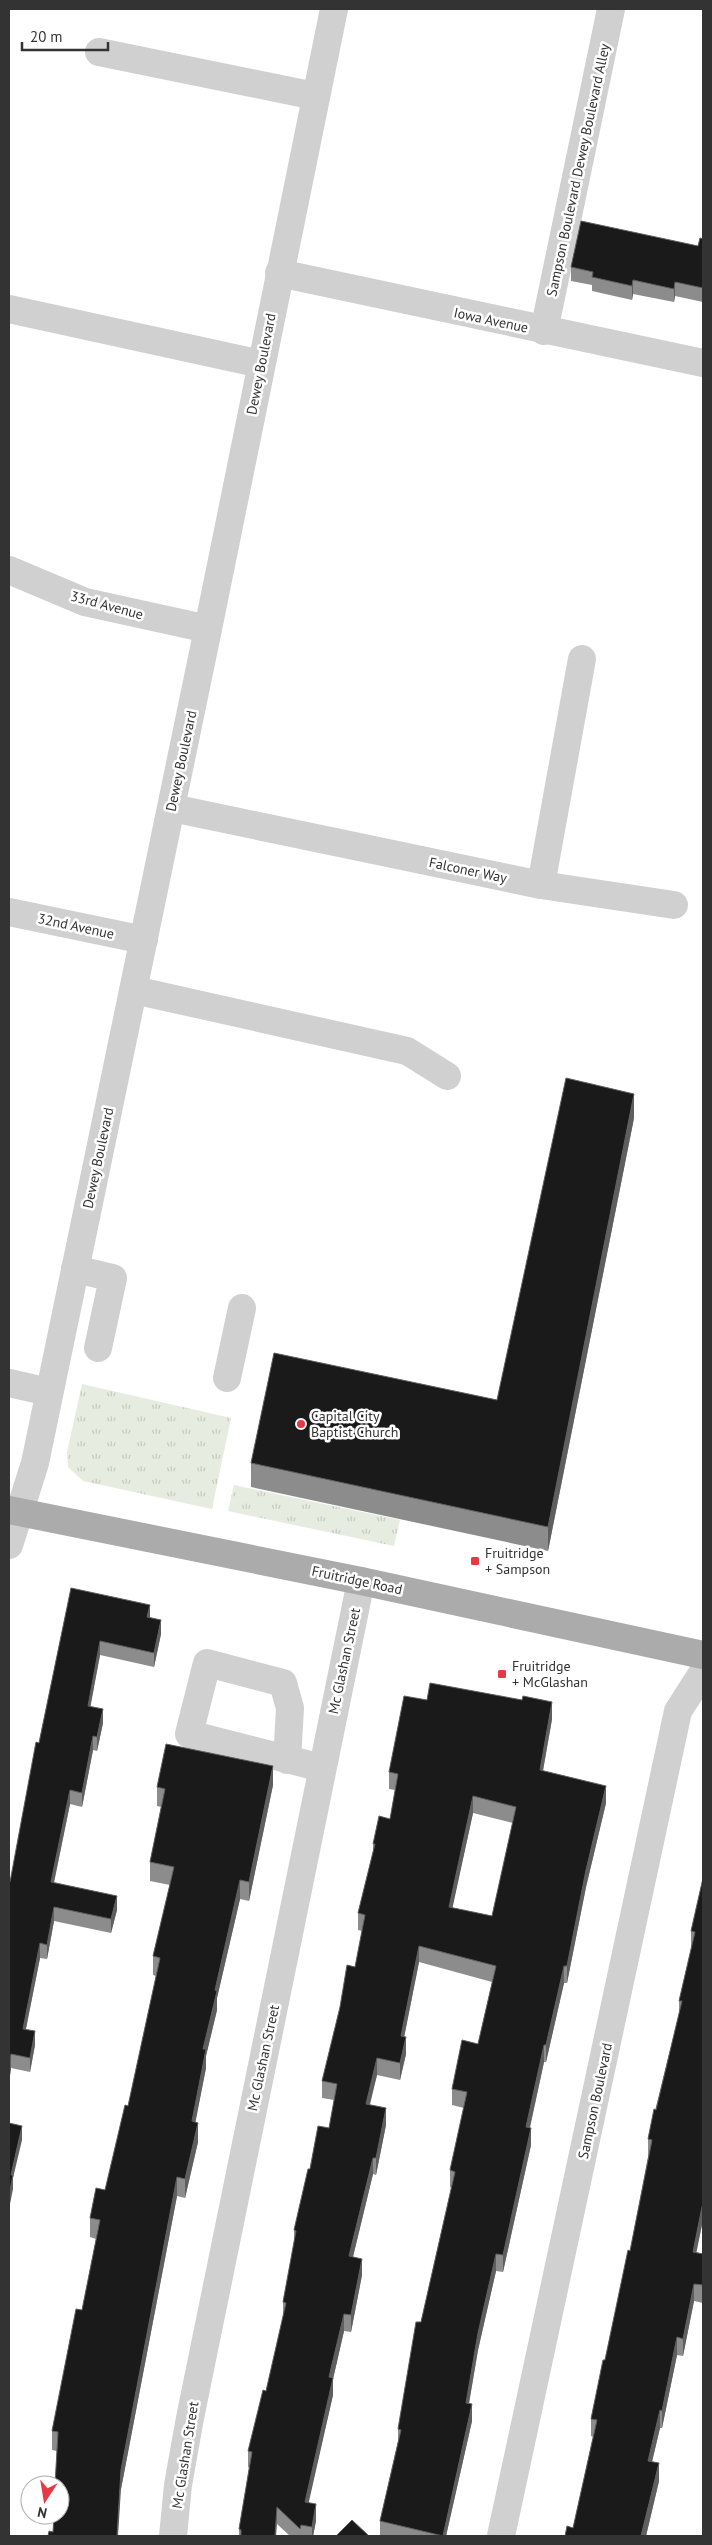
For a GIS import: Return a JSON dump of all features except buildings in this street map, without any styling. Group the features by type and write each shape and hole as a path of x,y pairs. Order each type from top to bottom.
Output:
{"main road":[{"name":"Fruitridge Road","path":"14,1511 361,1581 703,1656"}],"street":[{"name":"Dewey Boulevard","path":"9,1545 14,1511 35,1463 172,808 334,9"},
{"name":"Sampson Boulevard Dewey Boulevard Alley","path":"544,331 612,9"},
{"path":"99,52 316,96"},
{"name":"Iowa Avenue","path":"279,273 544,331 703,363"},
{"path":"9,309 261,364"},
{"name":"33rd Avenue","path":"9,570 85,602 208,629"},
{"path":"541,885 582,659"},
{"name":"Falconer Way","path":"172,808 541,885 674,905"},
{"name":"32nd Avenue","path":"9,912 144,940"},
{"path":"134,990 407,1051 446,1076"},
{"path":"75,1269 113,1278 98,1348"},
{"path":"227,1378 242,1308"},
{"path":"9,1383 49,1392"},
{"name":"Mc Glashan Street","path":"173,2536 178,2485 190,2418 361,1581"},
{"name":"Sampson Boulevard","path":"501,2536 678,1711 703,1672"},
{"path":"287,1760 322,1768"}],"green space":[{"path":"82,1384 231,1418 212,1509 83,1481 68,1467 67,1452"},
{"path":"234,1485 400,1520 394,1546 228,1511"}],"place":[{"name":"Capital City Baptist Church","path":"301,1424"},
{"name":"Fruitridge + Sampson","path":"475,1561"},
{"name":"Fruitridge + McGlashan","path":"502,1674"}]}
